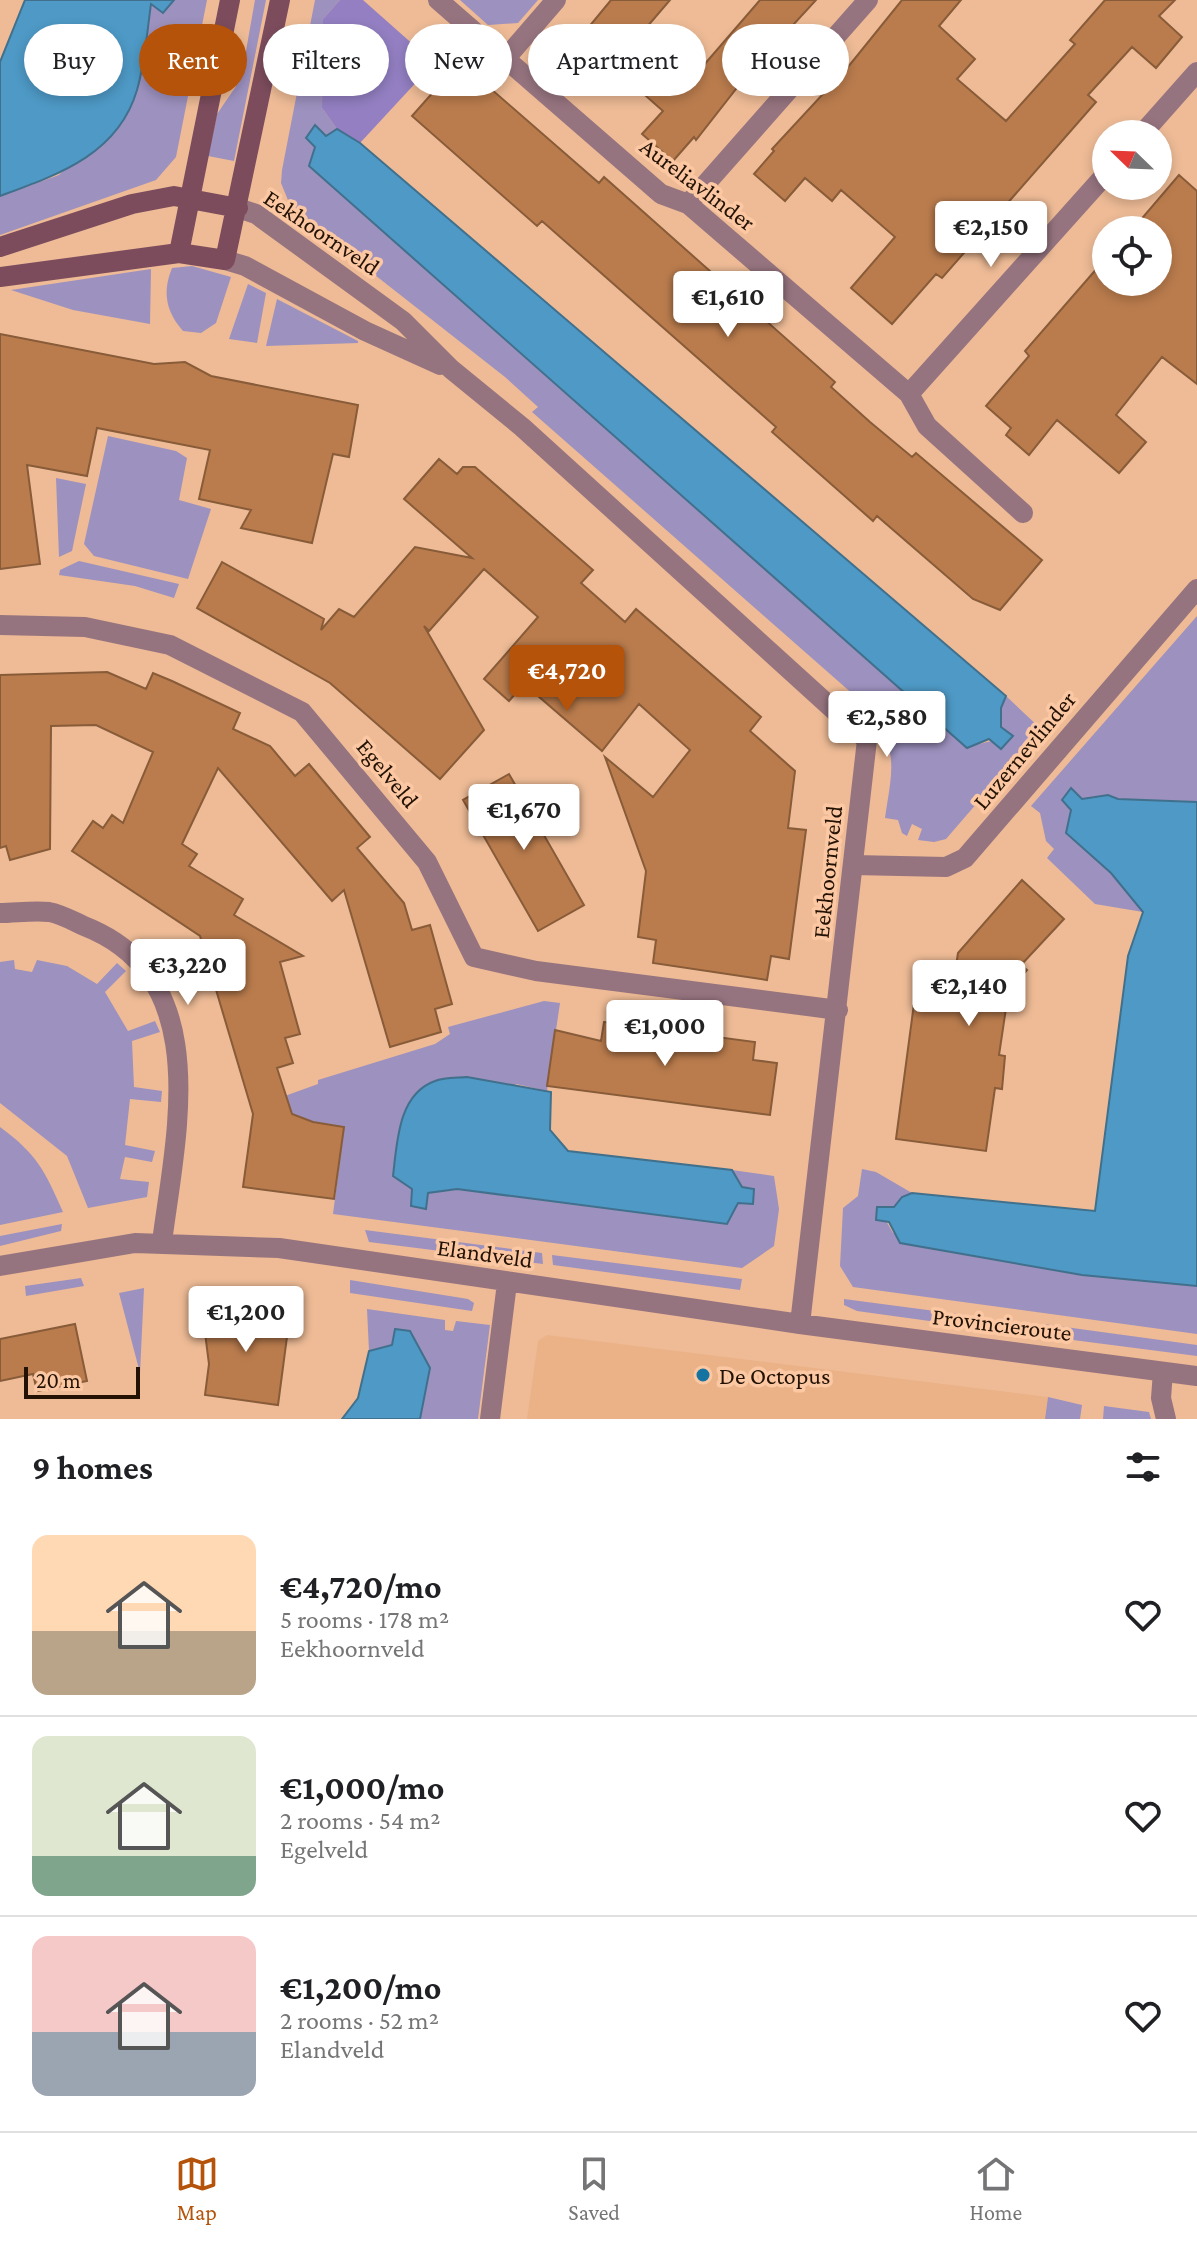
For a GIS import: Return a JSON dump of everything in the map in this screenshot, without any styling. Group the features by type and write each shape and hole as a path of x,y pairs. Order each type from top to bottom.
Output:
{"street":[{"path":"179,253 230,0"},
{"path":"225,260 280,0"},
{"name":"Aureliavlinder","path":"438,0 466,24"},
{"path":"512,51 556,0"},
{"path":"688,204 868,0"},
{"name":"Aureliavlinder","path":"512,63 661,194 688,204 909,394 927,426 1023,513"},
{"path":"1154,120 1197,72"},
{"path":"909,394 1092,190"},
{"name":"Eekhoornveld","path":"0,247 132,204 174,196 256,214 403,321 451,369 522,427 867,740 800,1324"},
{"name":"Eekhoornveld","path":"0,277 179,253 225,260 245,266 365,331 451,369"},
{"name":"Luzernevlinder","path":"854,865 946,867 965,858 1197,589"},
{"name":"Egelveld","path":"0,625 85,627 170,645 302,712 427,862 474,957 536,971 838,1010"},
{"path":"0,913 49,912 90,928 135,956 159,989 176,1039 180,1082 162,1242"},
{"name":"Elandveld","path":"0,1266 162,1242 279,1248 800,1324"},
{"path":"490,1419 507,1283"},
{"name":"Provincieroute","path":"800,1324 1197,1376"},
{"path":"1163,1372 1161,1398 1166,1419"}],"shaded area":[{"path":"174,0 207,0 202,24 148,24 152,3 163,13"},
{"path":"255,0 266,0 247,96 247,45"},
{"path":"315,0 340,0 323,19 323,24 310,24"},
{"path":"340,0 363,0 405,37 405,94 360,143 337,129 322,108 322,96 389,96 389,24 323,24 323,19"},
{"path":"460,0 538,0 518,23 487,24"},
{"path":"139,75 139,96 188,96 176,157 156,180 0,235 0,196 59,175 136,92"},
{"path":"229,96 247,96 234,161 208,156 217,114"},
{"path":"296,96 322,96 322,108 337,129 326,137 306,138 315,147 309,166 967,747 1012,736 1001,727 1001,708 1006,696 1041,729 946,839 934,842 918,840 922,829 912,824 907,836 902,833 898,820 885,818 891,774 890,750 871,710 532,412 538,407 505,377 292,210 281,183"},
{"path":"192,266 231,277 216,323 201,333 183,331 167,301 172,268"},
{"path":"151,269 150,324 73,310 11,290"},
{"path":"248,284 266,293 257,343 229,339"},
{"path":"277,299 358,341 358,343 266,346"},
{"path":"108,436 176,451 187,458 179,500 211,509 188,579 94,556 84,544"},
{"path":"56,478 86,484 72,551 59,557"},
{"path":"79,561 179,584 174,598 135,586 59,575 60,570"},
{"path":"1197,616 1197,802 1099,796 1081,801 1071,810 1111,873 1143,912 1095,904 1047,858 1054,849 1046,841 1040,813 1031,806"},
{"path":"14,960 15,969 32,972 37,960 67,966 97,984 117,963 126,971 105,992 128,1031 155,1021 160,1032 132,1041 134,1087 162,1091 161,1102 130,1099 125,1145 155,1151 152,1162 125,1157 120,1179 149,1182 147,1197 88,1208 67,1156 0,1103 0,962"},
{"path":"544,1001 560,1003 547,1091 516,1084 427,1193 457,1189 512,1193 726,1224 738,1203 753,1204 732,1170 774,1176 779,1209 774,1246 742,1268 333,1214 344,1127 313,1122 284,1111 290,1109 282,1097 318,1084 318,1080 435,1044 450,1034 448,1027"},
{"path":"0,1127 39,1164 63,1212 0,1225"},
{"path":"862,1169 876,1172 912,1193 902,1197 894,1207 878,1207 893,1233 1082,1275 1197,1286 1197,1334 853,1287 840,1266 843,1208 858,1196"},
{"path":"62,1224 61,1231 0,1246 0,1236"},
{"path":"365,1230 542,1253 543,1264 369,1242"},
{"path":"552,1255 742,1279 740,1290 553,1265"},
{"path":"81,1278 84,1286 26,1296 25,1286"},
{"path":"350,1280 468,1299 474,1303 472,1311 350,1293"},
{"path":"144,1288 140,1373 119,1293"},
{"path":"844,1299 973,1316 973,1327 857,1311 844,1305"},
{"path":"367,1309 445,1320 445,1330 453,1331 456,1321 490,1325 478,1419 420,1419 428,1373 423,1356 410,1331 395,1330 392,1345 369,1351"},
{"path":"1043,1324 1197,1345 1197,1356 1042,1336"},
{"name":"De Octopus","path":"547,1335 1048,1397 1045,1419 527,1419 538,1341"},
{"path":"1048,1397 1082,1405 1080,1419 1045,1419"},
{"path":"1104,1406 1149,1412 1151,1419 1103,1419"}],"water":[{"path":"25,0 174,0 163,13 151,4 148,24 139,24 139,81 128,112 116,131 83,160 43,180 0,196 0,62"},
{"path":"315,125 326,136 337,129 360,143 1006,696 1001,708 1001,727 1013,736 1001,749 989,739 967,748 309,166 315,147 306,138"},
{"path":"1071,788 1082,799 1108,795 1118,799 1197,802 1197,1286 1082,1275 900,1243 889,1222 876,1220 877,1207 894,1207 902,1197 912,1193 1095,1211 1128,956 1143,912 1111,873 1066,833 1071,810 1062,800"},
{"path":"467,1077 551,1092 550,1130 568,1151 732,1170 742,1187 754,1189 753,1204 738,1203 727,1224 457,1189 428,1193 426,1209 411,1206 412,1189 393,1176 398,1135 407,1108 423,1087 447,1078"},
{"path":"395,1329 410,1331 430,1368 420,1419 342,1419 358,1398 369,1351 392,1345"}],"building":[{"path":"611,0 670,0 649,24 591,24"},
{"path":"760,0 816,0 794,24 739,24"},
{"path":"902,0 961,0 939,26 975,59 957,79 1006,121 1075,44 1070,40 1105,0 1175,0 1159,16 1182,37 1156,68 1132,47 1088,95 1096,102 942,278 936,274 892,324 851,288 895,237 841,190 832,201 805,178 785,201 754,174 774,151 772,149 821,96 849,96 849,66"},
{"path":"722,44 722,96 731,96 696,140 694,137 673,161 642,134 663,111 646,96 706,96 706,63"},
{"path":"430,96 499,96 599,183 604,177 835,382 831,387 870,422 912,457 916,453 1042,560 1000,610 973,599 877,516 873,521 772,432 776,427 542,221 537,226 412,116"},
{"path":"1179,175 1197,191 1197,384 1162,357 1116,415 1146,442 1119,473 1057,420 1029,455 1006,435 1011,428 986,406 1029,356 1025,351 1092,274 1092,296 1172,296 1172,216 1144,216 1158,200 1172,200 1172,183"},
{"path":"0,334 154,364 185,362 211,376 358,405 349,457 333,454 312,543 241,528 251,510 199,499 210,450 97,428 87,476 27,465 40,564 0,569"},
{"path":"439,459 457,474 463,467 475,467 593,570 581,583 625,622 636,609 761,717 750,731 795,771 788,828 806,830 789,959 771,956 767,980 653,963 656,940 638,937 646,871 605,757 653,797 690,750 639,704 602,751 524,684 509,701 484,679 538,617 484,569 429,631 424,626 484,730 440,779 330,683 197,608 222,562 324,619 321,630 339,609 354,617 415,547 472,558 404,499"},
{"path":"107,672 146,689 153,673 172,681 240,713 233,729 270,746 295,776 309,764 370,837 357,848 404,903 412,930 430,925 452,1004 435,1009 441,1032 390,1047 344,890 332,901 218,768 182,844 197,854 189,866 243,899 234,915 303,956 280,962 300,1034 285,1038 293,1063 277,1068 292,1114 313,1122 344,1127 334,1199 243,1187 253,1114 200,936 72,851 93,821 103,828 112,815 123,823 153,752 96,725 51,726 50,849 10,860 6,846 0,848 0,675"},
{"path":"509,774 584,905 538,931 463,800"},
{"path":"1022,880 1064,919 1021,965 1027,970 1015,983 1014,996 1008,995 999,1055 1005,1056 1002,1089 995,1088 986,1151 896,1139 917,981 953,985 958,953"},
{"path":"604,1022 755,1042 753,1060 777,1063 770,1115 547,1086 555,1030 601,1041"},
{"path":"217,1304 290,1314 278,1405 205,1395 209,1364 205,1333"},
{"path":"75,1324 87,1381 37,1391 33,1374 0,1381 0,1339"}],"place":[{"name":"De Octopus","path":"703,1375"}]}
